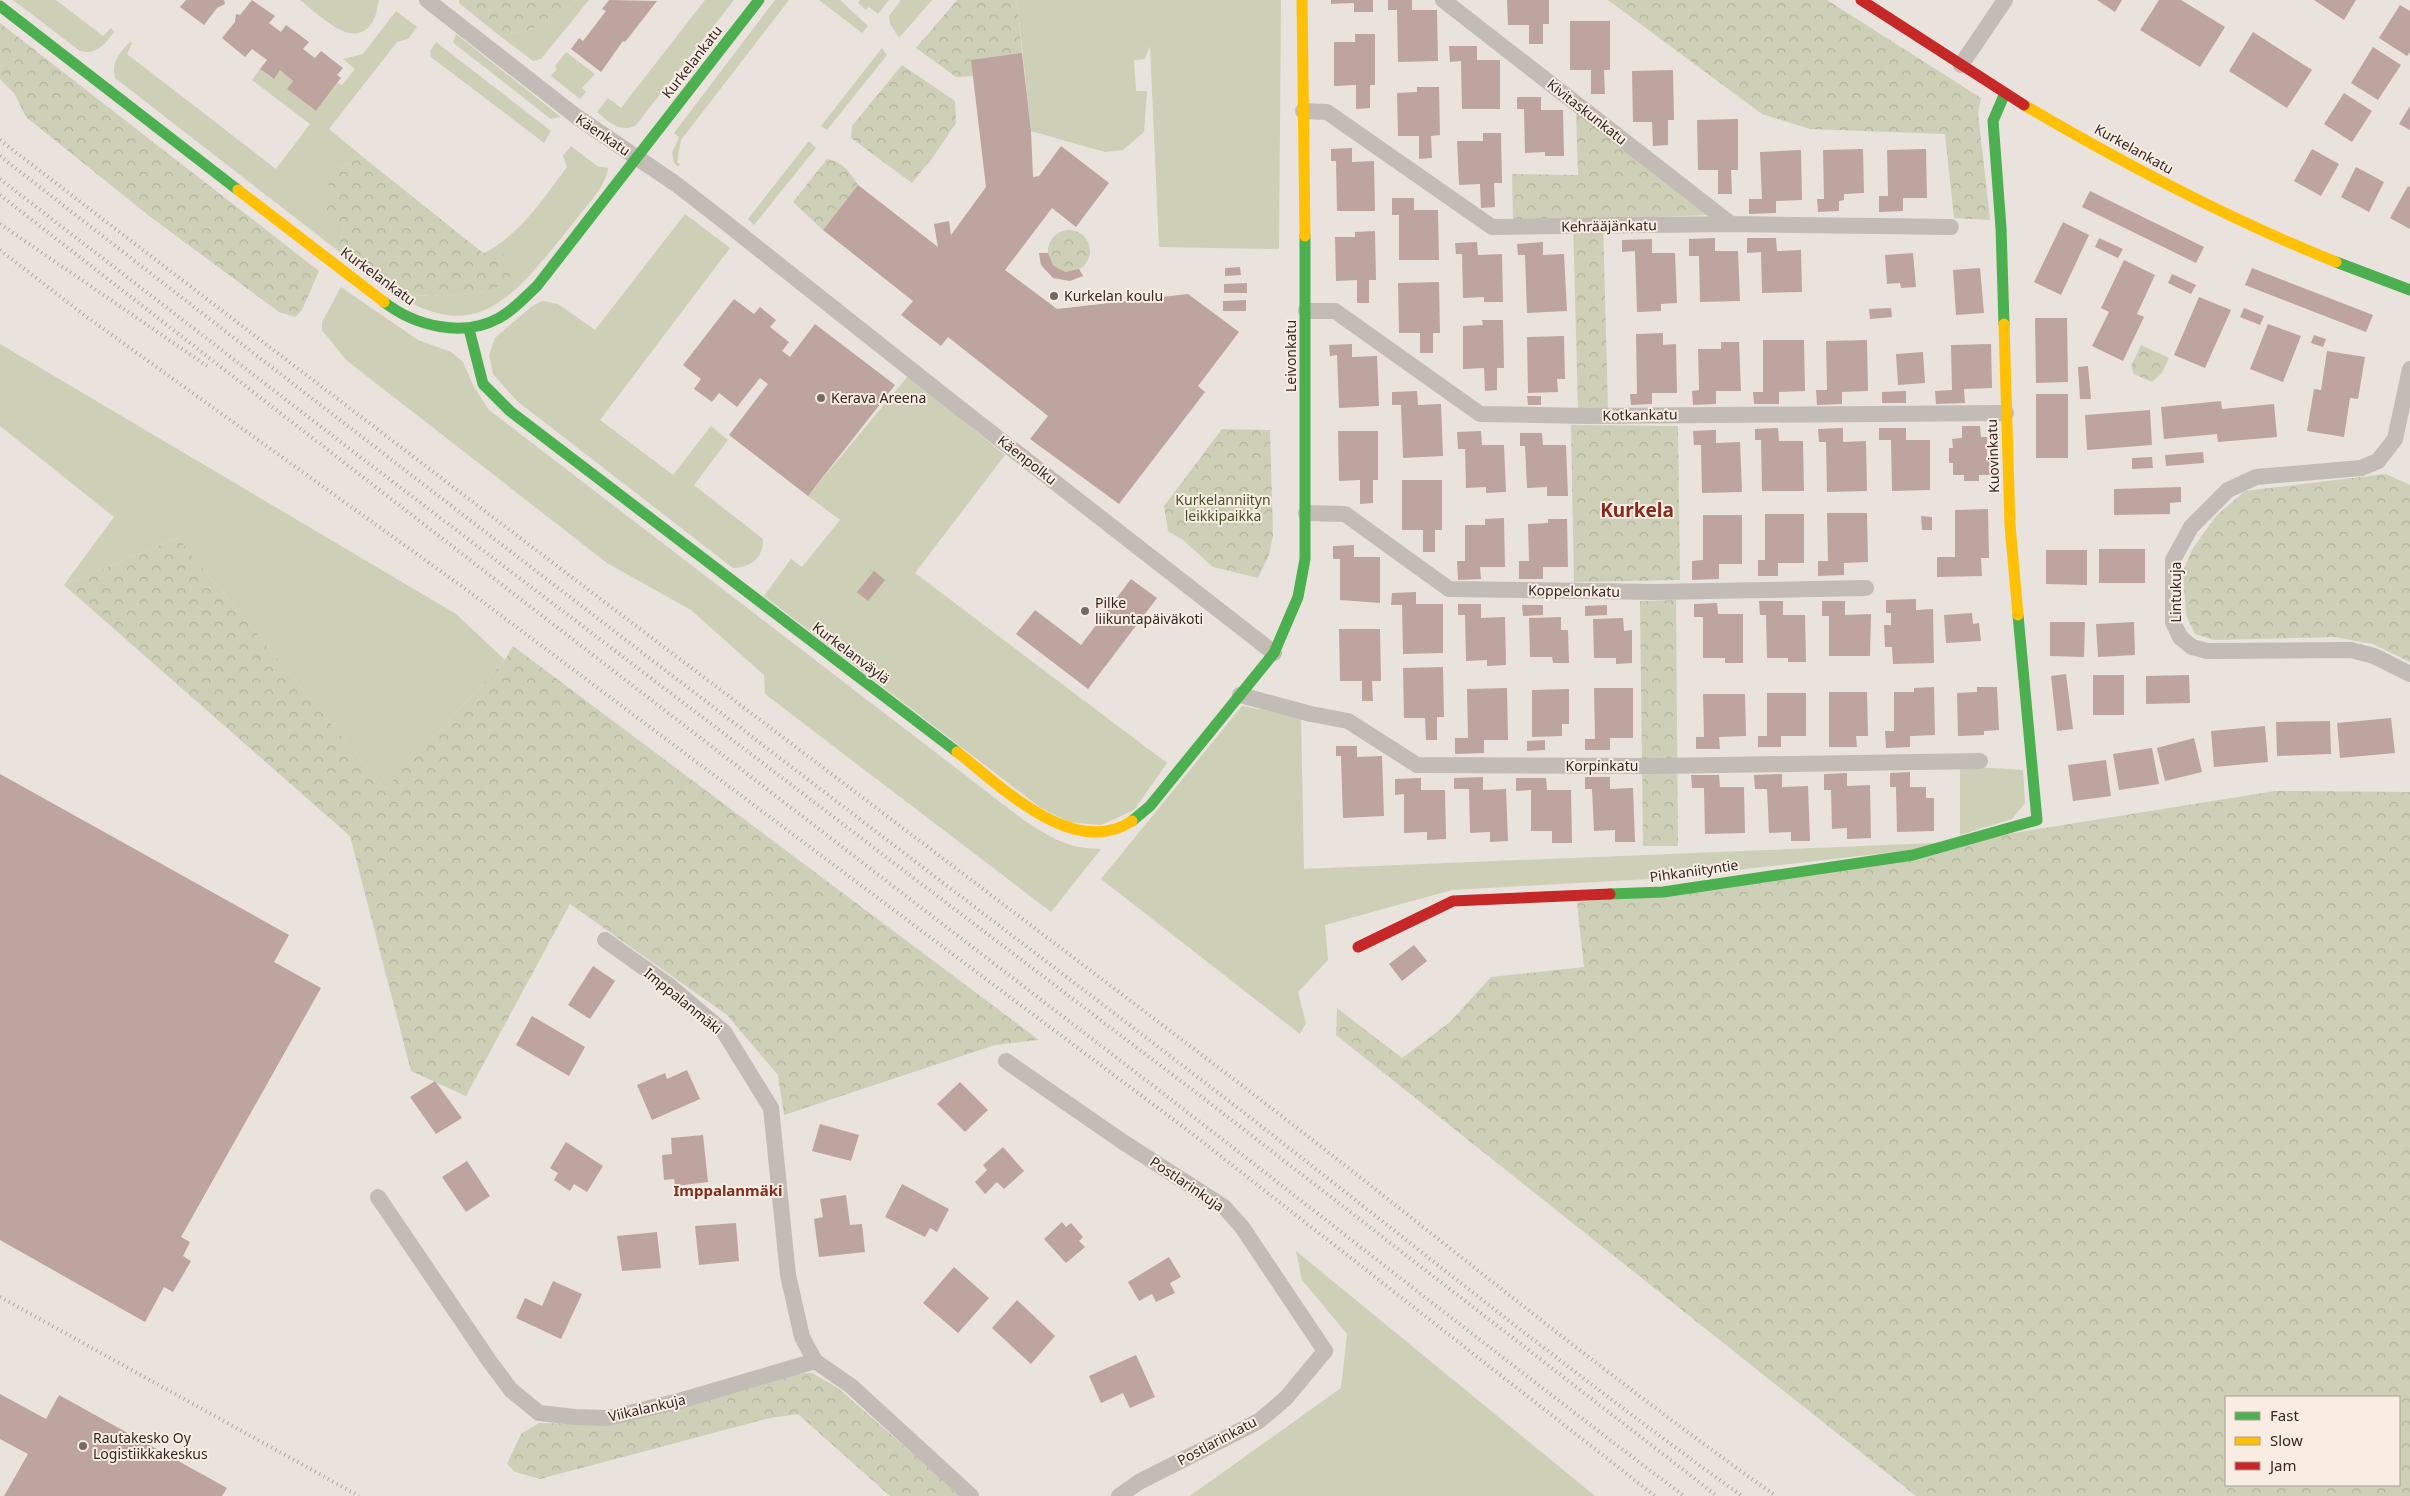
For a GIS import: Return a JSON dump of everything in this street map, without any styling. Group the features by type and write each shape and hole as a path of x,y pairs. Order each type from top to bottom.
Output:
{"street":[{"name":"Käenkatu","path":"427,0 577,118 683,190 781,266"},
{"name":"Kurkelankatu","path":"0,6 390,307 408,317 435,326 468,329 492,321 514,309 537,286 759,0"},
{"name":"Leivonkatu","path":"1240,695 1274,653 1298,597 1305,559 1306,310 1302,0"},
{"name":"Kivitaskunkatu","path":"1443,0 1731,224"},
{"name":"Kurkelankatu","path":"1861,0 2005,93 2188,197 2282,240 2410,290"},
{"path":"1962,65 2005,0"},
{"name":"Kuovinkatu","path":"2005,93 1993,121 2001,228 2010,525 2037,820"},
{"name":"Kehrääjänkatu","path":"1303,111 1327,112 1492,226 1731,224 1951,227"},
{"name":"Käenpolku","path":"781,266 1274,653"},
{"name":"Kotkankatu","path":"1306,310 1335,311 1480,414 1587,416 2006,413"},
{"name":"Kurkelanväylä","path":"468,329 483,384 510,411 1038,814 1067,829 1094,834 1126,825 1150,806 1240,695"},
{"name":"Lintukuja","path":"2410,369 2395,439 2378,461 2361,468 2256,477 2228,490 2191,527 2173,560 2173,622 2180,637 2192,647 2207,651 2351,650 2374,656 2410,674"},
{"name":"Koppelonkatu","path":"1306,513 1345,514 1449,589 1655,592 1866,588"},
{"name":"Korpinkatu","path":"1240,695 1311,714 1348,721 1417,765 1658,766 1980,760"},
{"name":"Pihkaniityntie","path":"1358,947 1453,901 1663,892 1913,855 2037,820"},
{"name":"Imppalanmäki","path":"604,940 671,988 724,1032 771,1108 788,1275 802,1337 815,1361"},
{"name":"Postlarinkuja","path":"1006,1061 1123,1142 1224,1207 1242,1227 1325,1351"},
{"name":"Viikalankuja","path":"378,1197 490,1362 511,1390 539,1413 608,1418 679,1401 815,1361"},
{"name":"Postlarinkatu","path":"1119,1496 1139,1482 1259,1420 1286,1398 1325,1351"},
{"path":"815,1361 851,1386 971,1496"}],"green space":[{"path":"13,0 56,0 103,36 111,28 114,32 100,48 91,52 80,51"},
{"path":"300,0 379,0 374,19 366,29 358,33 337,28"},
{"path":"459,0 578,0 532,29 500,36 459,3"},
{"path":"578,0 589,0 541,59 533,61 500,36 532,29"},
{"path":"705,0 734,0 636,125 625,128 615,126 597,112 608,98 621,108"},
{"path":"775,0 789,0 681,140 677,162 680,164 678,167 674,163 672,153 679,137 674,133"},
{"path":"819,0 840,0 868,26 862,33"},
{"path":"860,0 889,0 878,14 869,7 866,10 858,3"},
{"path":"901,0 932,0 899,38 890,24 889,16"},
{"path":"957,0 1017,0 1022,53 973,76 956,77 916,48"},
{"path":"1017,0 1281,0 1279,249 1159,247 1150,46 1145,59 1134,60 1136,91 1147,91 1144,132 1123,150 1105,152 1031,131"},
{"path":"1608,0 1827,0 1981,98 1978,113 1990,220 1954,218 1945,134 1810,129 1762,114"},
{"path":"396,11 417,27 408,39 397,42 329,129 363,157 336,168 344,227 337,250 115,78 114,68 117,58 130,42 132,43 127,54 276,169 310,124 252,80 260,69 273,79 280,70 293,81 287,89 316,111 338,83 342,85 355,69 343,59 363,54"},
{"path":"0,23 319,271 302,310 295,317 279,312 148,215 26,117 14,93 0,79"},
{"path":"456,34 561,117 551,119 456,45 453,42"},
{"path":"436,42 551,131 544,143 431,57 430,51"},
{"path":"882,48 887,55 827,130 821,126"},
{"path":"566,52 595,74 582,88 586,92 580,99 551,76 557,69 555,66"},
{"path":"902,65 955,101 956,123 933,157 912,183 851,138 852,126"},
{"path":"1576,113 1707,215 1603,219 1608,411 1578,410 1573,220 1513,220 1512,174 1578,175"},
{"path":"809,141 816,148 754,225 748,219"},
{"path":"571,146 597,166 608,168 606,175 589,203 530,275 514,291 499,303 483,311 468,315 452,316 416,306 396,295 445,296 485,291 484,253 509,236 540,204 567,167 563,156"},
{"path":"363,157 483,253 508,254 514,264 508,283 485,291 445,296 396,295 337,250 344,227 319,207 336,168"},
{"path":"827,159 837,162 845,168 858,185 823,230 793,202"},
{"path":"685,214 730,248 600,420 673,475 711,426 728,440 694,485 763,539 759,556 746,566 740,567 733,568 517,401 493,374 489,355 495,338 531,307 542,301 558,304 595,330"},
{"path":"1069,230 1084,236 1090,251 1084,266 1069,272 1054,266 1048,251 1054,236"},
{"path":"341,287 418,340 451,352 463,362 473,385 489,410 1025,821 1044,833 1070,845 1101,849 1051,912 765,694 764,675 691,610 607,563 346,360 322,330 322,322"},
{"path":"0,344 456,614 505,660 385,789 178,538 64,585 114,517 0,426"},
{"path":"2141,345 2169,358 2162,373 2152,382 2134,374 2131,366"},
{"path":"908,376 1005,455 915,573 1167,763 1134,810 1101,825 1069,822 1041,808 764,596 791,559 802,567 840,520 808,496"},
{"path":"1571,425 1678,426 1680,580 1574,582"},
{"name":"Kurkelanniityn leikkipaikka","path":"1222,429 1270,430 1273,535 1269,555 1258,578 1213,567 1183,540 1168,531 1164,506"},
{"path":"2386,474 2410,485 2410,662 2373,644 2334,637 2215,640 2195,634 2186,615 2183,571 2193,548 2217,515 2245,491"},
{"path":"178,538 385,789 505,660 513,646 1039,1040 995,1045 784,1115 778,1075 727,1015 570,904 466,1096 411,1071 350,836 64,585"},
{"path":"1676,600 1678,846 1643,846 1640,601"},
{"path":"1242,706 1301,717 1304,869 1936,843 1912,850 1666,878 1452,890 1325,925 1328,960 1298,992 1306,1023 1300,1034 1101,879"},
{"path":"1960,766 2023,770 2025,803 2012,819 1960,835"},
{"path":"2275,791 2410,792 2410,1496 1916,1496 1336,1035 1337,1008 1402,1058 1450,1022 1491,977 1584,967 1577,903"},
{"path":"1296,1251 1595,1496 1190,1496 1341,1388 1347,1334 1302,1280"},
{"path":"786,1373 812,1373 838,1388 961,1496 890,1496 798,1414 770,1418 540,1479 515,1472 507,1464 521,1434 539,1423 611,1424"}],"building":[{"path":"186,0 224,0 225,4 217,8 204,25 180,7"},
{"path":"252,0 275,16 269,23 281,32 286,25 309,42 303,49 315,58 321,51 343,68 337,75 341,78 316,111 287,89 293,81 280,70 274,79 260,69 267,60 252,49 245,57 222,38 235,22 236,14 240,15"},
{"path":"609,0 657,1 625,42 623,41 601,72 571,49 579,38 583,41 606,11 602,9"},
{"path":"1331,0 1373,0 1373,12 1354,12 1354,3 1331,4"},
{"path":"1388,0 1412,0 1412,10 1437,10 1438,61 1398,62 1397,10 1388,10"},
{"path":"1507,0 1549,0 1549,24 1543,24 1543,44 1529,44 1529,25 1508,25"},
{"path":"2097,0 2122,0 2115,12"},
{"path":"2159,0 2181,0 2225,27 2200,67 2140,30"},
{"path":"2314,0 2356,0 2344,20"},
{"path":"2400,5 2410,11 2410,52 2407,56 2379,38"},
{"path":"1570,21 1610,21 1610,70 1604,70 1605,94 1591,94 1591,70 1570,70"},
{"path":"2253,32 2312,70 2287,108 2229,71"},
{"path":"1355,34 1375,34 1375,85 1370,85 1370,108 1356,109 1356,85 1334,86 1334,42 1355,42"},
{"path":"1449,46 1477,46 1477,60 1500,60 1500,109 1462,109 1461,61 1450,62"},
{"path":"2373,47 2401,65 2378,100 2351,83"},
{"path":"1022,53 1031,131 1033,177 1039,176 1061,146 1109,183 1076,227 1052,208 1005,270 1057,309 1188,294 1239,332 1198,386 1205,392 1119,504 1030,439 1048,416 948,337 941,346 901,315 913,301 823,230 858,185 938,247 934,224 949,221 951,235 986,187 971,60"},
{"path":"1673,70 1674,120 1668,120 1668,145 1653,146 1652,122 1633,122 1632,71"},
{"path":"1417,87 1439,87 1440,135 1431,136 1432,158 1419,159 1419,136 1398,136 1397,93 1417,92"},
{"path":"2344,93 2372,111 2352,142 2324,124"},
{"path":"1517,97 1541,97 1541,110 1563,110 1564,156 1545,156 1545,152 1525,153 1524,109 1517,109"},
{"path":"2410,106 2410,130 2399,124"},
{"path":"1738,119 1738,170 1731,170 1732,194 1718,194 1718,170 1698,170 1697,120"},
{"path":"1483,133 1501,133 1502,183 1494,183 1495,207 1481,208 1480,184 1459,185 1457,141 1483,141"},
{"path":"1352,148 1352,162 1374,161 1375,211 1337,211 1336,161 1331,161 1331,149"},
{"path":"1863,149 1864,193 1844,194 1844,200 1839,201 1839,211 1818,212 1817,199 1824,199 1823,150"},
{"path":"1926,149 1927,198 1903,198 1903,211 1879,212 1879,196 1888,196 1887,150"},
{"path":"2312,149 2339,164 2321,196 2294,181"},
{"path":"1801,150 1802,200 1776,201 1776,213 1749,214 1749,199 1762,199 1760,152"},
{"path":"2356,167 2384,182 2369,212 2341,197"},
{"path":"2408,186 2410,187 2410,229 2390,218"},
{"path":"2090,191 2204,247 2196,263 2082,207"},
{"path":"1392,198 1414,198 1414,210 1438,210 1439,260 1399,260 1399,215 1392,215"},
{"path":"2063,222 2089,235 2061,295 2034,282"},
{"path":"1375,231 1376,280 1369,280 1369,303 1357,303 1357,280 1336,281 1335,237 1355,237 1355,232"},
{"path":"1715,238 1715,251 1738,251 1740,301 1700,302 1699,256 1689,256 1689,239"},
{"path":"1747,238 1776,238 1777,251 1801,250 1802,292 1762,293 1761,252 1747,253"},
{"path":"2099,238 2123,249 2118,258 2095,247"},
{"path":"1652,239 1652,253 1675,253 1677,303 1661,304 1661,311 1637,312 1635,251 1622,252 1622,240"},
{"path":"1477,242 1478,255 1502,254 1503,302 1484,302 1484,297 1463,298 1462,254 1456,254 1455,243"},
{"path":"1543,242 1543,255 1564,254 1567,311 1527,313 1525,255 1518,255 1517,244"},
{"path":"1039,253 1048,253 1053,265 1059,269 1066,272 1079,269 1083,276 1070,281 1053,278 1041,265"},
{"path":"1913,253 1916,287 1901,288 1900,283 1887,284 1885,255"},
{"path":"2124,260 2155,275 2137,314 2144,317 2123,361 2092,346 2109,312 2101,308"},
{"path":"1240,267 1241,275 1225,276 1225,268"},
{"path":"1980,268 1984,313 1956,315 1953,270"},
{"path":"2252,268 2373,315 2366,332 2245,285"},
{"path":"2172,274 2196,285 2191,294 2168,283"},
{"path":"1439,282 1440,333 1433,333 1433,353 1420,353 1420,333 1399,333 1398,283"},
{"path":"1247,283 1247,293 1224,293 1224,284"},
{"path":"2199,297 2231,310 2205,368 2174,355"},
{"name":"Kerava Areena","path":"734,299 754,314 760,307 776,320 770,327 789,342 782,351 790,357 815,324 895,385 808,496 729,435 768,384 760,378 737,407 719,393 712,402 694,389 701,379 683,365"},
{"path":"1246,300 1246,311 1223,311 1223,301"},
{"path":"1891,308 1892,317 1870,319 1869,309"},
{"path":"2244,308 2264,316 2260,325 2240,317"},
{"path":"2035,318 2067,318 2068,382 2036,383"},
{"path":"1482,320 1503,320 1504,368 1497,368 1497,390 1485,391 1484,368 1463,369 1463,326 1483,325"},
{"path":"2268,324 2301,336 2283,382 2250,369"},
{"path":"1663,333 1663,345 1676,344 1677,393 1652,393 1652,404 1631,405 1630,394 1637,394 1636,334"},
{"path":"2314,335 2326,339 2323,347 2311,343"},
{"path":"1564,336 1565,379 1557,379 1558,392 1528,393 1527,337"},
{"path":"1763,340 1804,340 1805,391 1779,392 1779,404 1754,404 1753,392 1763,392"},
{"path":"1867,340 1868,391 1842,392 1842,404 1817,405 1816,390 1827,390 1826,341"},
{"path":"1721,342 1739,342 1741,391 1716,391 1716,404 1693,405 1692,391 1699,390 1698,349 1721,349"},
{"path":"1352,344 1352,357 1377,356 1379,406 1339,408 1337,355 1330,356 1329,345"},
{"path":"1991,344 1992,388 1964,389 1965,403 1936,404 1935,391 1952,390 1951,345"},
{"path":"2327,351 2365,357 2358,399 2350,398 2344,437 2307,431 2314,389 2321,390"},
{"path":"1923,352 1925,383 1898,385 1896,354"},
{"path":"2088,366 2091,399 2080,399 2078,367"},
{"path":"1417,391 1418,405 1441,404 1443,456 1403,458 1401,405 1392,405 1392,392"},
{"path":"1906,391 1906,403 1882,403 1882,392"},
{"path":"2036,394 2068,394 2068,458 2036,458"},
{"path":"1527,396 1541,396 1541,405 1528,405"},
{"path":"2221,401 2222,409 2274,404 2277,437 2218,442 2217,434 2164,439 2161,407"},
{"path":"2150,410 2152,445 2087,450 2085,415"},
{"path":"1962,426 1980,426 1981,437 1987,437 1987,460 1991,460 1991,475 1979,475 1979,481 1964,481 1964,475 1953,475 1953,463 1949,463 1949,448 1953,448 1952,439 1962,438"},
{"path":"1778,428 1779,441 1803,441 1804,491 1762,491 1761,440 1755,440 1755,429"},
{"path":"1843,428 1843,442 1866,441 1867,491 1827,492 1826,442 1819,442 1818,429"},
{"path":"1879,428 1906,428 1906,440 1930,440 1930,490 1892,491 1891,440 1879,440"},
{"path":"1716,430 1716,443 1740,442 1742,492 1702,493 1701,445 1694,445 1693,431"},
{"path":"1338,431 1378,431 1378,480 1373,480 1373,503 1360,504 1360,480 1339,481"},
{"path":"1481,431 1482,445 1504,445 1506,492 1486,493 1486,487 1466,488 1465,449 1458,449 1457,432"},
{"path":"1520,433 1542,433 1543,445 1566,445 1568,496 1547,496 1547,487 1527,488 1525,446 1520,446"},
{"path":"2203,452 2204,463 2166,466 2165,455"},
{"path":"2152,457 2153,468 2132,469 2132,458"},
{"path":"1402,480 1442,480 1442,530 1435,530 1435,552 1423,552 1423,530 1402,530"},
{"path":"2181,487 2181,502 2170,503 2170,514 2114,515 2114,489"},
{"path":"1988,509 1989,558 1981,558 1982,576 1937,577 1937,557 1955,557 1955,510"},
{"path":"1827,513 1867,513 1868,562 1844,563 1844,575 1818,576 1818,561 1828,561"},
{"path":"1765,514 1804,514 1804,563 1778,563 1778,576 1758,576 1758,560 1765,560"},
{"path":"1703,515 1742,515 1742,564 1719,564 1719,579 1692,580 1692,561 1703,560"},
{"path":"1921,516 1932,517 1932,530 1922,530"},
{"path":"1504,518 1505,567 1480,567 1481,579 1458,580 1457,561 1465,561 1465,525 1485,525 1485,519"},
{"path":"1548,519 1567,519 1568,567 1543,567 1543,579 1519,579 1519,561 1529,561 1528,524 1548,523"},
{"path":"1354,545 1354,557 1380,557 1380,603 1340,600 1340,559 1333,559 1333,546"},
{"path":"2099,549 2145,549 2145,583 2099,583"},
{"path":"2046,550 2087,550 2087,585 2046,584"},
{"path":"874,571 885,580 868,601 857,592"},
{"path":"1131,579 1157,598 1088,689 1016,634 1035,610 1081,645"},
{"path":"1416,592 1416,604 1443,604 1443,653 1403,654 1402,605 1391,605 1392,593"},
{"path":"1916,599 1916,610 1933,609 1934,663 1893,664 1892,647 1885,647 1884,625 1891,625 1891,613 1886,613 1886,600"},
{"path":"1759,601 1783,601 1783,615 1805,615 1806,662 1788,662 1788,658 1767,658 1766,615 1760,615"},
{"path":"1822,601 1845,601 1845,615 1871,614 1870,656 1829,656 1829,616 1822,616"},
{"path":"1717,603 1718,614 1743,614 1743,663 1725,663 1725,658 1703,658 1703,617 1694,617 1694,604"},
{"path":"1458,604 1481,604 1481,618 1505,617 1506,665 1487,666 1487,660 1466,661 1465,615 1458,615"},
{"path":"1522,605 1543,605 1543,615 1523,616"},
{"path":"1607,605 1607,615 1585,616 1585,606"},
{"path":"1972,613 1973,624 1979,623 1981,641 1946,643 1944,615"},
{"path":"1561,617 1561,630 1568,630 1569,663 1553,663 1552,657 1530,657 1529,618"},
{"path":"1623,618 1624,631 1632,630 1632,663 1616,664 1616,658 1594,658 1593,619"},
{"path":"2050,622 2085,622 2084,657 2050,656"},
{"path":"2134,622 2135,655 2098,657 2096,624"},
{"path":"1339,629 1380,629 1381,681 1372,681 1373,701 1362,701 1362,681 1340,681"},
{"path":"1443,667 1444,717 1437,717 1437,740 1426,740 1425,718 1404,718 1403,668"},
{"path":"2066,674 2073,729 2057,731 2051,676"},
{"path":"2093,675 2124,675 2124,715 2093,715"},
{"path":"2189,675 2190,703 2146,704 2146,676"},
{"path":"1934,687 1935,735 1910,736 1910,747 1886,748 1885,731 1894,731 1894,692 1914,692 1914,688"},
{"path":"1977,687 1997,687 1999,730 1984,731 1984,735 1958,736 1957,693 1977,692"},
{"path":"1507,688 1508,740 1484,740 1484,753 1455,754 1455,738 1468,738 1467,689"},
{"path":"1594,688 1633,688 1633,738 1610,738 1610,750 1585,750 1585,739 1595,739"},
{"path":"1569,689 1569,724 1562,724 1562,736 1532,737 1532,690"},
{"path":"1829,692 1867,692 1868,736 1856,736 1857,747 1829,747"},
{"path":"1767,693 1806,693 1806,736 1781,736 1781,747 1758,747 1758,736 1767,736"},
{"path":"1703,694 1745,694 1746,736 1719,737 1720,749 1696,749 1696,737 1704,737"},
{"path":"2391,718 2395,753 2340,758 2337,723"},
{"path":"2330,721 2331,754 2277,756 2276,722"},
{"path":"2265,726 2268,762 2214,767 2211,731"},
{"path":"2194,738 2202,772 2165,781 2157,748"},
{"path":"1545,740 1545,750 1527,751 1527,741"},
{"path":"1336,746 1357,746 1357,757 1382,756 1384,816 1343,818 1341,756 1336,756"},
{"path":"2152,748 2159,784 2119,790 2113,754"},
{"path":"2106,760 2111,796 2073,801 2068,765"},
{"path":"1910,772 1910,787 1926,787 1926,798 1934,798 1934,831 1897,832 1896,787 1890,787 1890,773"},
{"path":"1847,773 1847,786 1870,785 1871,838 1847,839 1847,828 1832,829 1831,790 1824,790 1824,774"},
{"path":"0,774 289,935 274,962 321,988 181,1237 190,1242 183,1256 191,1261 173,1292 164,1287 145,1322 0,1240"},
{"path":"1782,774 1782,787 1808,786 1810,841 1791,841 1791,832 1769,833 1767,789 1755,789 1754,775"},
{"path":"1691,775 1719,775 1720,787 1744,787 1745,833 1705,834 1704,788 1692,788"},
{"path":"1483,777 1483,790 1506,789 1508,841 1490,842 1490,832 1470,833 1469,789 1454,789 1454,778"},
{"path":"1585,777 1610,777 1610,789 1633,788 1635,842 1615,842 1615,830 1594,831 1592,789 1585,789"},
{"path":"1421,778 1421,790 1445,790 1446,839 1427,840 1427,832 1404,833 1404,794 1395,795 1395,779"},
{"path":"1516,778 1546,778 1547,790 1571,790 1572,843 1552,843 1552,831 1531,831 1531,790 1516,791"},
{"path":"1414,945 1427,961 1402,981 1389,964"},
{"path":"593,966 615,981 590,1019 568,1005"},
{"path":"532,1016 585,1047 569,1076 516,1045"},
{"path":"687,1070 700,1099 652,1120 637,1085 665,1073 667,1079"},
{"path":"435,1081 462,1118 436,1134 410,1097"},
{"path":"960,1082 988,1110 965,1132 937,1104"},
{"path":"820,1124 859,1135 851,1161 812,1151"},
{"path":"703,1135 708,1182 675,1186 674,1179 664,1180 662,1155 672,1154 671,1138"},
{"path":"566,1142 603,1166 587,1192 574,1184 570,1191 554,1180 558,1173 550,1168"},
{"path":"1003,1147 1024,1171 1004,1189 997,1182 985,1194 975,1182 987,1170 983,1165"},
{"path":"467,1161 490,1196 466,1212 442,1177"},
{"path":"902,1184 949,1209 937,1232 930,1228 925,1237 885,1217"},
{"path":"846,1195 850,1225 862,1224 865,1252 819,1257 814,1219 823,1217 820,1199"},
{"path":"1062,1222 1066,1227 1071,1223 1083,1237 1079,1241 1085,1247 1066,1263 1044,1239"},
{"path":"736,1223 739,1261 699,1265 695,1226"},
{"path":"657,1232 661,1268 622,1271 617,1236"},
{"path":"1169,1257 1181,1277 1170,1283 1175,1293 1156,1302 1152,1294 1139,1301 1128,1282"},
{"path":"954,1267 989,1298 958,1333 923,1303"},
{"path":"553,1281 582,1294 561,1339 516,1318 525,1298 542,1306"},
{"path":"1017,1300 1055,1336 1031,1364 992,1328"},
{"path":"1136,1355 1155,1397 1130,1408 1123,1393 1101,1403 1089,1376"},
{"name":"Rautakesko Oy Logistiikkakeskus","path":"0,1394 46,1419 59,1395 227,1488 222,1496 4,1496 28,1454 0,1439"}],"railway":[{"path":"0,140 1285,1119 1633,1391 1776,1496"},
{"path":"0,156 442,499 1252,1119 1600,1391 1742,1496"},
{"path":"0,179 355,453 1207,1101 1717,1496"},
{"path":"0,195 574,641 1684,1496"},
{"path":"0,224 210,368"},
{"path":"0,250 84,315 471,593 1186,1129 1655,1496"},
{"path":"0,1297 359,1496"}],"traffic: fast":[{"path":"384,302 396,310 425,323 455,328 485,324 499,318 514,307 537,286 759,0"},
{"path":"0,6 238,190"},
{"path":"2004,324 2001,228 1993,121 2005,93"},
{"path":"1132,821 1150,806 1274,653 1298,597 1305,559 1305,236"},
{"path":"2336,262 2410,290"},
{"path":"469,329 483,384 510,411 957,752"},
{"path":"1610,894 1663,892 1913,855 2037,820 2018,615"}],"traffic: slow":[{"path":"1302,0 1305,236"},
{"path":"2024,105 2138,169 2216,209 2336,262"},
{"path":"238,190 384,302"},
{"path":"2004,324 2010,525 2018,615"},
{"path":"957,752 1016,799 1038,814 1062,825 1086,831 1109,831 1132,821"}],"traffic: jam":[{"path":"1861,0 2024,105"},
{"path":"1358,947 1453,901 1610,894"}],"place":[{"name":"Kurkelan koulu","path":"1054,296"},
{"name":"Kerava Areena","path":"821,398"},
{"name":"Pilke liikuntapäiväkoti","path":"1085,611"},
{"name":"Rautakesko Oy Logistiikkakeskus","path":"83,1446"}],"district":[{"name":"Kurkela","path":"1637,510"},
{"name":"Imppalanmäki","path":"728,1191"}]}
